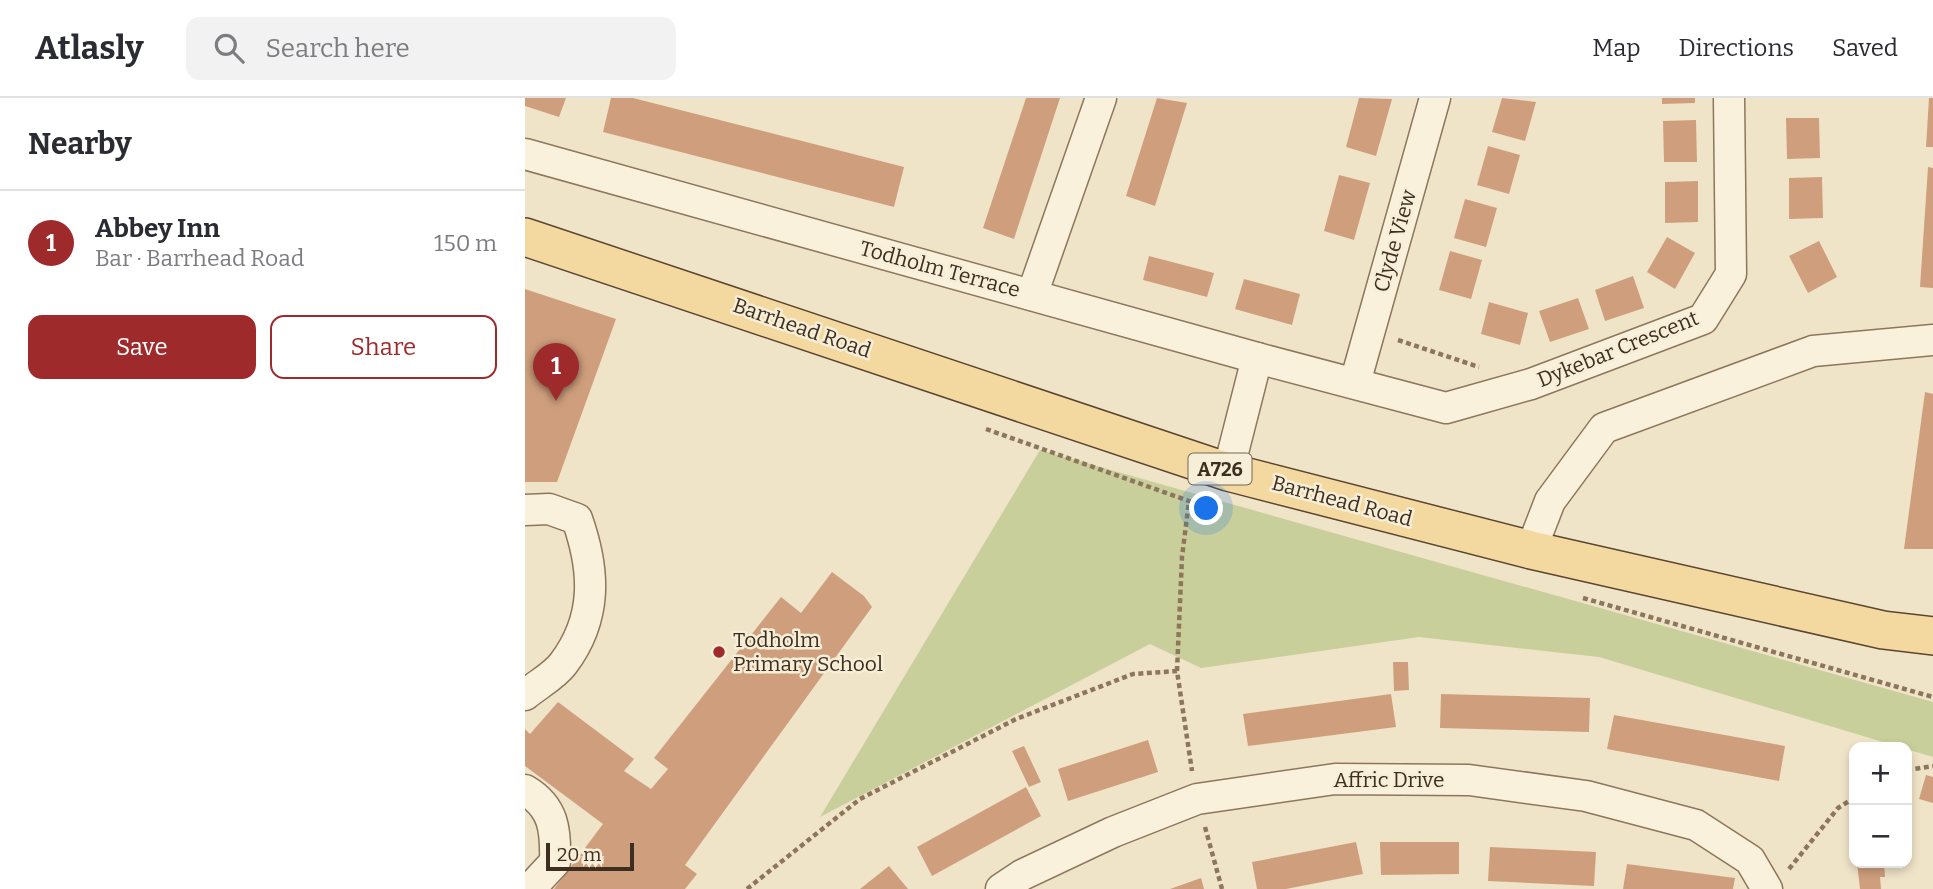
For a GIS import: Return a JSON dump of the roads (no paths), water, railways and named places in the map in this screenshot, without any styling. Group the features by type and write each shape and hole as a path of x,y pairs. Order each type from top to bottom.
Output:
{"main road":[{"name":"Barrhead Road","path":"525,237 1228,471 1531,550 1883,630 1933,636"}],"street":[{"path":"1032,295 1101,98"},
{"name":"Clyde View","path":"1355,383 1435,98"},
{"name":"Dykebar Crescent","path":"1355,383 1446,408 1531,384 1703,319 1731,274 1728,98"},
{"name":"Todholm Terrace","path":"525,154 1355,383"},
{"path":"1531,550 1550,500 1604,428 1813,351 1933,340"},
{"path":"1228,471 1257,358"},
{"path":"525,510 549,509 577,519 589,552 592,593 579,638 562,666 525,695"},
{"name":"Affric Drive","path":"1001,889 1022,874 1114,832 1197,799 1335,779 1469,780 1586,796 1696,825 1750,860 1774,884"},
{"path":"525,790 541,799 548,809 556,838 555,862 530,889"}],"place":[{"name":"Abbey Inn","path":"556,401"},
{"name":"Todholm Primary School","path":"719,652"}]}
